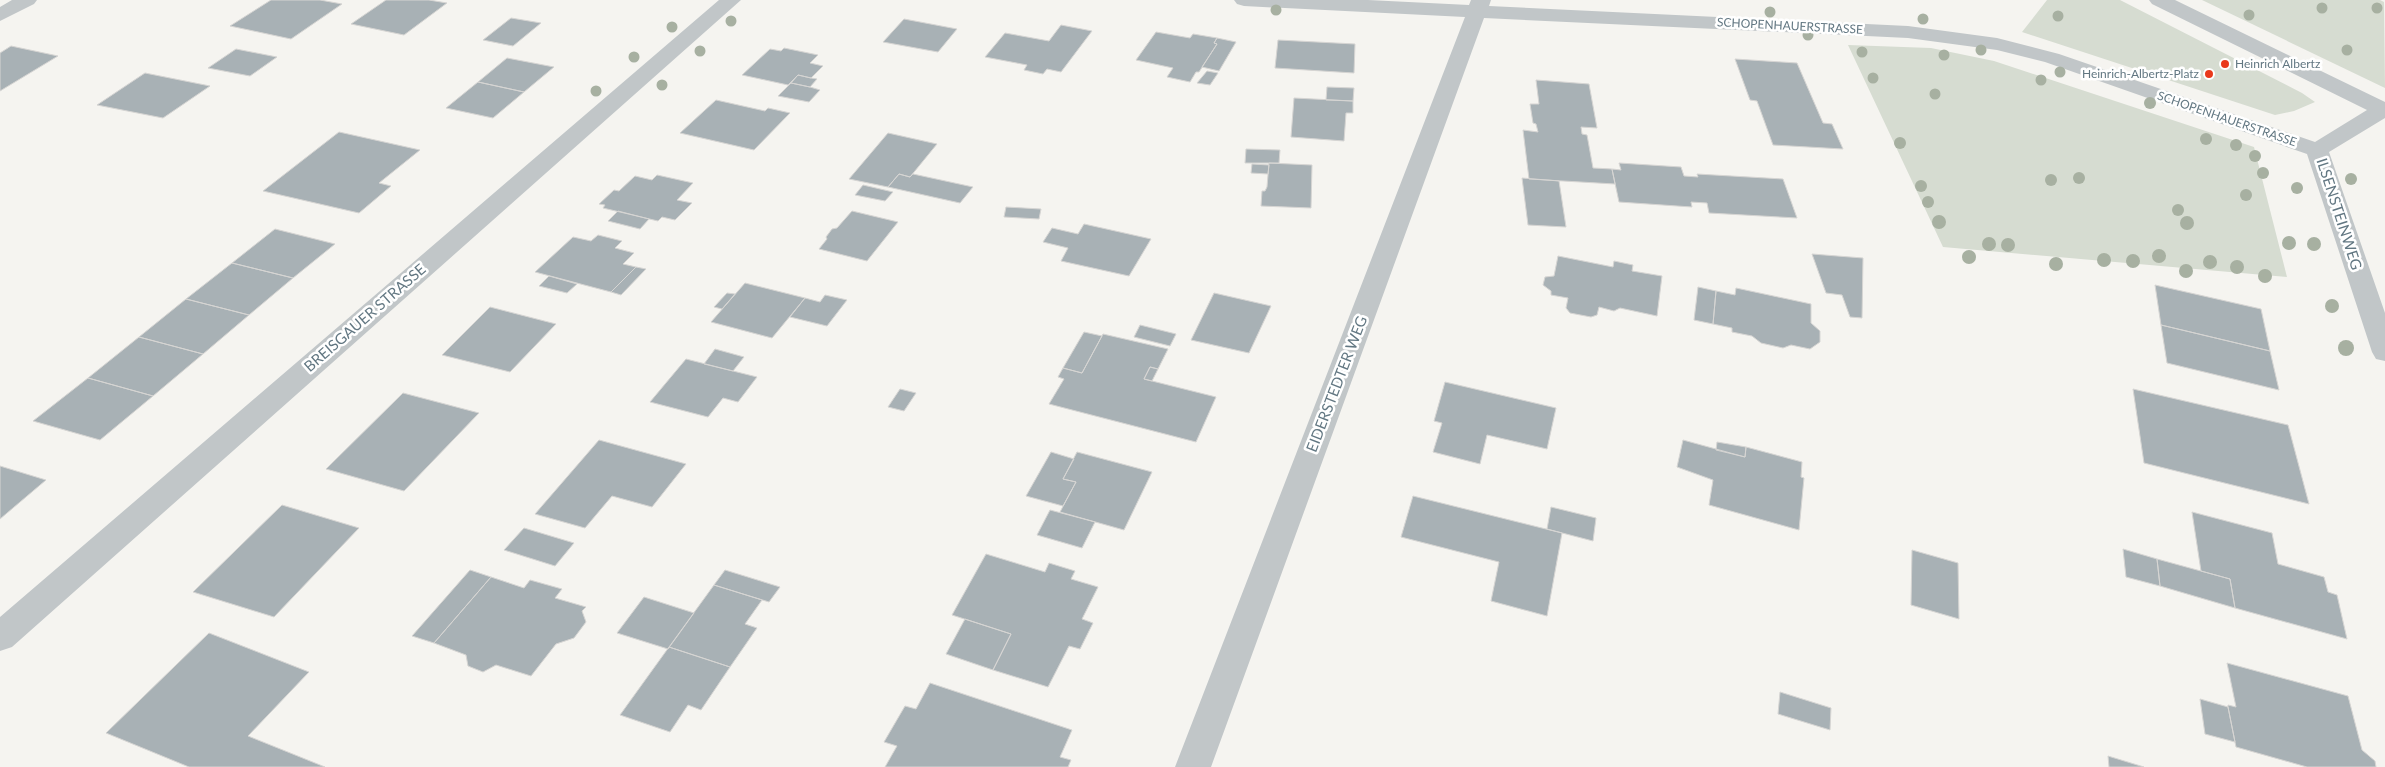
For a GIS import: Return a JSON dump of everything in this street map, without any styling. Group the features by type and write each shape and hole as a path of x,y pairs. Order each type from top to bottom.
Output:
{"street":[{"path":"0,14 27,0"},
{"name":"BREISGAUER STRASSE","path":"0,637 731,0"},
{"name":"SCHOPENHAUERSTRASSE","path":"1244,0 1479,6 1908,32 1997,44 2052,58 2317,150"},
{"path":"2159,0 2384,110"},
{"name":"EIDERSTEDTER WEG","path":"1193,767 1479,6"},
{"name":"ILSENSTEINWEG","path":"2384,110 2317,150 2385,352"}],"shaded area":[{"path":"2047,0 2120,0 2302,93 2315,102 2294,111 2275,115 2022,32"},
{"path":"2202,0 2380,0 2384,2 2385,88"},
{"path":"1848,45 1931,48 1994,61 2254,147 2287,277 1943,247"}],"building":[{"path":"271,0 320,0 342,4 291,39 230,26"},
{"path":"386,0 429,0 447,3 404,35 351,24"},
{"path":"511,18 541,23 513,46 483,40"},
{"path":"904,19 957,29 938,52 883,42"},
{"path":"1061,25 1092,31 1061,72 1047,69 1043,74 1024,70 1027,65 985,57 1005,33 1049,41"},
{"path":"1156,32 1190,38 1193,34 1217,38 1214,43 1217,44 1199,72 1196,72 1190,82 1167,77 1173,68 1136,60"},
{"path":"1217,38 1236,42 1219,71 1202,67 1217,44 1214,43"},
{"path":"1278,40 1355,44 1354,73 1275,68"},
{"path":"11,46 58,56 0,91 0,53"},
{"path":"784,48 818,55 810,63 823,66 811,78 798,75 788,85 742,75 770,49 781,51"},
{"path":"236,49 277,57 250,76 208,68"},
{"path":"507,58 554,67 524,92 478,82"},
{"path":"1735,59 1797,63 1823,123 1832,124 1843,149 1773,145 1757,101 1750,100"},
{"path":"1207,71 1218,73 1210,85 1197,83"},
{"path":"145,73 210,86 163,118 97,105"},
{"path":"798,75 817,79 810,87 791,83"},
{"path":"1536,80 1589,84 1597,128 1581,127 1582,134 1587,135 1593,168 1612,169 1615,184 1529,179 1523,130 1538,132 1536,124 1533,123 1530,104 1539,104"},
{"path":"478,82 524,92 493,118 446,108"},
{"path":"791,83 820,90 809,102 778,96"},
{"path":"1327,87 1354,88 1353,101 1326,100"},
{"path":"1294,98 1353,101 1353,113 1346,113 1344,141 1291,137"},
{"path":"716,100 765,111 768,108 790,113 754,150 680,133"},
{"path":"339,132 420,150 379,183 391,186 359,213 263,191"},
{"path":"888,133 937,144 910,177 899,174 888,187 849,179"},
{"path":"1246,149 1280,150 1279,163 1245,163"},
{"path":"1269,163 1312,165 1311,208 1261,206 1262,191 1265,191 1267,187"},
{"path":"1619,163 1681,167 1684,176 1698,177 1697,174 1783,179 1797,218 1709,213 1707,203 1691,202 1692,207 1619,202 1612,169 1621,170"},
{"path":"1252,164 1269,165 1268,174 1251,173"},
{"path":"899,174 910,177 913,174 973,187 960,203 888,187"},
{"path":"657,175 693,183 677,200 692,203 675,220 662,217 658,221 603,208 605,205 599,204 614,190 619,191 635,176 652,180"},
{"path":"1522,178 1559,181 1566,227 1528,225"},
{"path":"863,185 893,192 885,201 855,195"},
{"path":"1006,207 1041,209 1039,219 1004,217"},
{"path":"618,211 649,219 640,229 608,221"},
{"path":"852,211 898,222 867,261 819,249 832,229 837,228"},
{"path":"1084,224 1151,239 1129,276 1061,261 1068,248 1043,242 1052,228 1078,234"},
{"path":"275,229 335,244 293,278 232,263"},
{"path":"598,235 622,241 615,248 634,253 623,264 636,267 611,292 535,272 573,237 591,241"},
{"path":"1812,254 1863,258 1862,318 1850,317 1842,295 1826,293"},
{"path":"1558,256 1613,267 1614,261 1633,265 1632,271 1662,276 1657,316 1620,308 1614,311 1599,307 1597,315 1591,317 1570,313 1566,308 1568,298 1551,295 1551,291 1543,285 1545,277 1554,276"},
{"path":"232,263 293,278 249,315 186,299"},
{"path":"636,267 646,269 621,295 611,292"},
{"path":"549,276 577,284 567,293 539,286"},
{"path":"745,283 805,298 772,338 711,322"},
{"path":"2155,285 2261,309 2270,351 2161,325"},
{"path":"1698,287 1716,291 1713,324 1694,320"},
{"path":"1736,288 1811,304 1811,323 1820,331 1820,342 1810,349 1791,345 1783,348 1761,343 1752,336 1732,332 1732,328 1713,324 1716,291 1735,295"},
{"path":"727,293 735,294 722,309 714,307"},
{"path":"1214,293 1271,306 1249,353 1191,340"},
{"path":"825,295 847,300 827,326 790,317 805,298 820,302"},
{"path":"186,299 249,315 203,354 139,337"},
{"path":"490,307 556,324 510,372 442,355"},
{"path":"1140,325 1176,334 1170,346 1134,337"},
{"path":"2161,325 2270,351 2279,390 2167,363"},
{"path":"1084,332 1102,336 1082,373 1063,368"},
{"path":"1103,334 1168,349 1158,369 1150,367 1144,379 1216,397 1196,442 1049,404 1064,379 1058,377 1063,368 1082,373"},
{"path":"139,337 203,354 153,396 88,378"},
{"path":"715,349 744,357 733,371 704,364"},
{"path":"686,359 757,377 738,402 723,398 708,417 650,402"},
{"path":"1150,367 1158,369 1152,381 1144,379"},
{"path":"88,378 153,396 100,440 33,421"},
{"path":"1445,382 1556,408 1547,449 1487,435 1480,464 1433,452 1442,423 1434,421"},
{"path":"900,389 916,393 904,411 888,407"},
{"path":"2133,389 2288,425 2309,504 2144,463"},
{"path":"403,393 479,413 404,491 326,469"},
{"path":"599,440 686,464 652,507 612,496 585,528 535,514"},
{"path":"1683,440 1745,457 1746,447 1802,462 1801,477 1804,478 1799,530 1709,505 1713,480 1677,467"},
{"path":"1717,442 1746,447 1745,457 1716,450"},
{"path":"1051,452 1074,459 1063,479 1076,482 1063,506 1026,496"},
{"path":"1077,452 1152,472 1124,530 1060,512 1076,482 1063,479"},
{"path":"0,466 46,480 0,519"},
{"path":"1413,496 1562,533 1547,616 1491,601 1499,562 1401,537"},
{"path":"282,505 359,528 274,617 193,592"},
{"path":"1551,507 1596,518 1593,541 1547,529"},
{"path":"1050,510 1095,522 1082,548 1037,535"},
{"path":"2192,512 2272,533 2278,564 2324,577 2328,592 2337,595 2347,639 2235,608 2230,579 2201,571"},
{"path":"524,528 574,543 555,566 504,550"},
{"path":"2123,549 2157,559 2160,586 2126,577"},
{"path":"1912,550 1958,563 1959,619 1911,605"},
{"path":"986,554 1045,572 1049,563 1075,571 1071,579 1098,587 1082,619 1093,623 1080,649 1069,646 1048,687 993,670 1011,634 952,615"},
{"path":"2157,559 2230,579 2235,608 2160,586"},
{"path":"470,570 491,577 434,643 412,636"},
{"path":"725,570 780,587 769,602 714,585"},
{"path":"491,577 524,588 530,580 562,589 555,598 586,607 582,611 586,622 574,638 556,644 531,676 496,665 483,672 468,666 466,655 434,643"},
{"path":"714,585 762,600 745,624 757,628 730,667 669,647"},
{"path":"644,597 694,613 668,649 617,633"},
{"path":"965,619 1011,634 993,670 946,654"},
{"path":"209,633 309,672 248,736 325,767 189,767 106,733"},
{"path":"669,647 730,667 701,710 688,705 670,732 620,715"},
{"path":"2227,663 2348,696 2362,750 2375,761 2376,767 2307,767 2236,747 2228,705 2236,707"},
{"path":"930,683 1072,730 1060,757 1071,760 1068,767 885,767 897,746 884,742 905,706 916,709"},
{"path":"1780,692 1831,708 1830,730 1778,714"},
{"path":"2200,699 2228,707 2235,742 2205,734"},
{"path":"2108,756 2144,767 2109,767"}],"place":[{"name":"Heinrich Albertz","path":"2225,64"},
{"name":"Heinrich-Albertz-Platz","path":"2209,74"}]}
